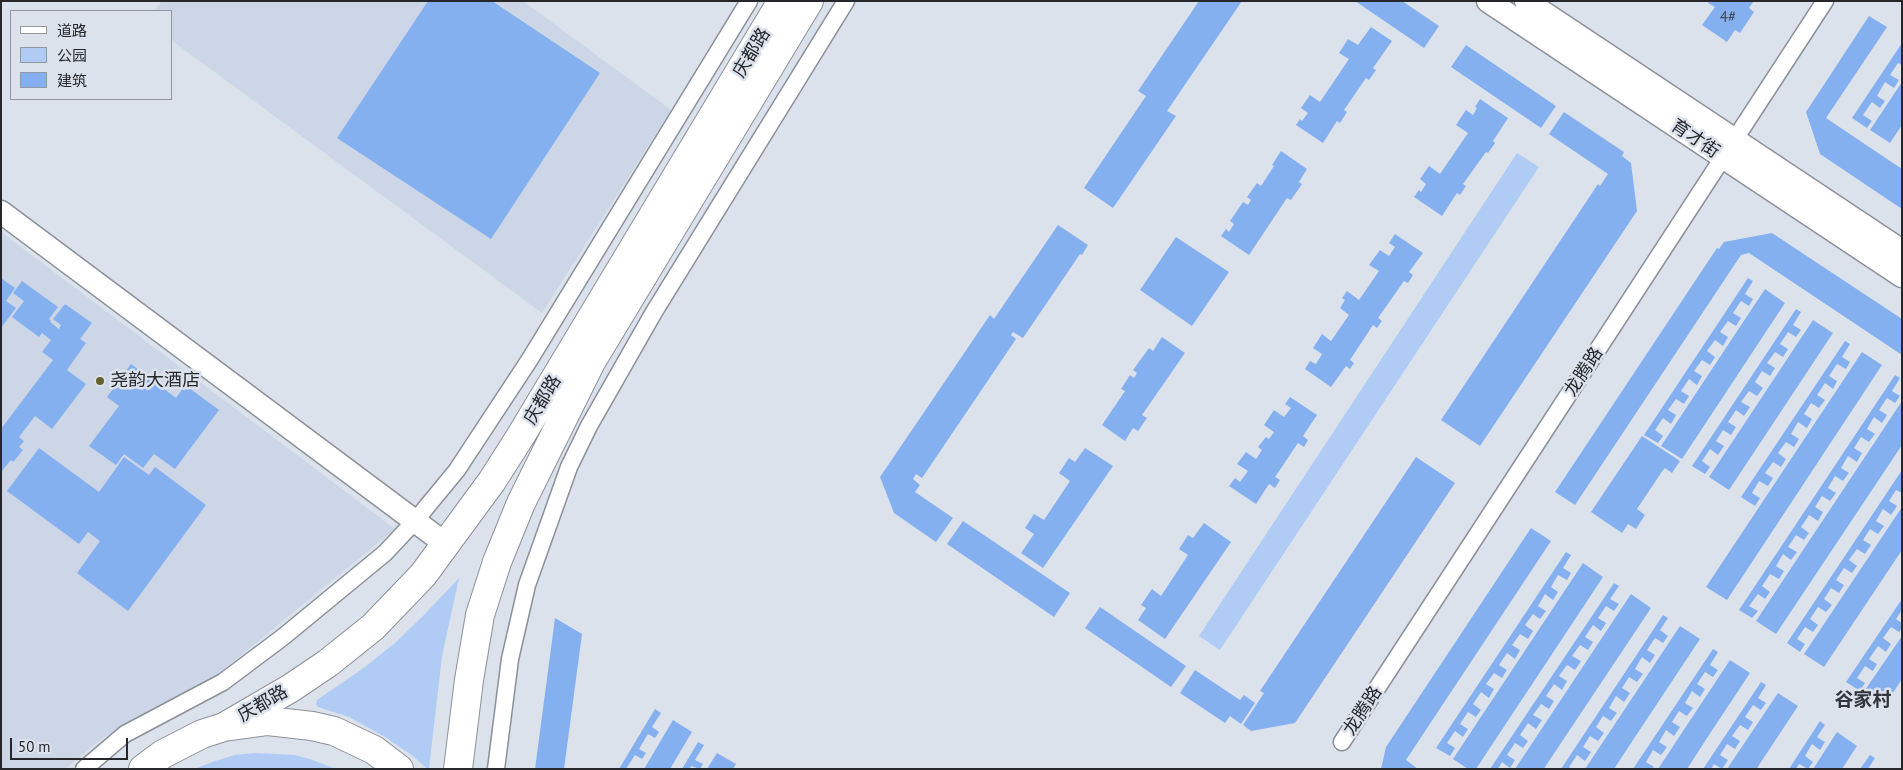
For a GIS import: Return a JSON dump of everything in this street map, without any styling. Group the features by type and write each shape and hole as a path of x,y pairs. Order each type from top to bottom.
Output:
{"highway":[{"name":"庆都路","path":"224,727 290,688 350,646 411,589 447,545 520,437 782,1"},
{"name":"庆都路","path":"458,769 468,680 480,615 521,503 592,362 809,1"},
{"path":"143,769 182,743 224,727 268,721 312,726 355,740 374,750 399,769"}],"street":[{"path":"84,769 125,734 222,682 283,637 385,553 415,521 457,470 530,359 749,1"},
{"path":"496,769 510,659 527,585 569,467 593,418 654,312 846,1"},
{"name":"育才街","path":"1488,1 1729,149 1902,251"},
{"name":"育才街","path":"1526,1 1902,276"},
{"name":"龙腾路","path":"1342,742 1825,1"},
{"path":"1,212 447,545"}],"shaded area":[{"path":"162,1 523,1 671,110 542,313 172,41 172,10 155,10"},
{"name":"尧韵大酒店","path":"1,232 395,529 218,674 104,737 65,769 1,769"}],"green space":[{"path":"1517,153 1539,167 1220,650 1199,636"},
{"path":"459,578 442,656 429,769 427,769 413,756 385,737 349,717 318,707 316,704 317,700 365,667 396,642"},
{"path":"255,753 295,755 336,769 194,769 235,755"}],"building":[{"path":"428,1 492,1 600,73 491,239 337,138"},
{"path":"1199,1 1242,1 1167,111 1176,116 1113,208 1084,188 1146,96 1138,91"},
{"path":"1355,1 1402,1 1439,26 1424,48"},
{"path":"1709,1 1754,1 1749,8 1754,12 1740,33 1735,30 1727,42 1702,25 1715,7 1708,3"},
{"path":"1869,16 1887,27 1826,118 1902,169 1902,209 1820,154 1806,112"},
{"path":"1371,27 1392,41 1373,68 1376,70 1369,80 1366,78 1344,110 1347,112 1340,123 1337,121 1323,143 1296,125 1308,113 1301,108 1310,95 1320,102 1349,59 1339,53 1348,39 1358,45"},
{"path":"1902,43 1902,65 1898,63 1890,75 1899,80 1894,88 1885,82 1877,96 1885,101 1880,108 1872,102 1863,115 1872,121 1867,128 1852,118"},
{"path":"1466,45 1556,106 1541,128 1451,67"},
{"path":"1902,82 1902,125 1890,143 1870,130"},
{"path":"1480,99 1508,118 1493,141 1495,143 1488,153 1486,152 1463,184 1466,186 1460,195 1457,193 1442,216 1414,197 1419,190 1421,192 1426,184 1420,179 1429,166 1440,174 1468,133 1456,125 1466,110 1473,115"},
{"path":"1564,112 1624,152 1622,156 1631,163 1637,211 1480,446 1441,420 1598,184 1600,186 1608,174 1549,134"},
{"path":"1281,151 1307,169 1299,182 1302,184 1291,200 1287,198 1249,255 1221,236 1226,229 1229,232 1234,224 1230,221 1243,202 1248,205 1251,200 1247,197 1257,183 1261,186"},
{"path":"1058,225 1088,245 1023,338 1013,332 1011,335 1016,339 922,478 916,474 913,479 920,485 915,492 953,518 936,542 894,513 880,477 990,315 994,319"},
{"path":"1772,233 1902,319 1902,355 1749,253 1741,255 1575,505 1555,492 1717,248 1719,249 1724,242"},
{"path":"1395,234 1423,253 1409,272 1413,275 1408,283 1404,281 1378,318 1382,321 1377,328 1373,325 1350,360 1354,363 1350,369 1346,366 1331,387 1305,369 1310,361 1316,364 1322,354 1313,348 1322,334 1331,341 1349,315 1340,308 1345,300 1342,298 1347,291 1359,300 1379,271 1369,265 1380,250 1389,256 1395,247 1389,243"},
{"path":"1176,237 1229,272 1192,326 1140,290"},
{"path":"1,278 15,288 6,301 16,308 1,328"},
{"path":"1748,278 1753,281 1745,294 1753,299 1749,306 1741,301 1733,313 1741,318 1736,326 1728,321 1720,332 1728,337 1723,346 1715,340 1707,351 1715,357 1710,365 1702,360 1694,371 1702,376 1697,385 1689,379 1681,391 1689,396 1684,404 1676,399 1668,410 1676,415 1671,424 1663,418 1655,430 1663,436 1658,443 1644,435"},
{"path":"22,281 58,307 49,319 59,329 61,325 53,319 65,304 92,323 80,339 86,343 67,370 86,384 52,429 35,416 19,437 24,441 19,447 23,450 1,472 1,429 53,360 42,352 51,340 42,333 39,337 12,317 24,301 13,293"},
{"path":"1765,289 1785,303 1682,459 1661,446"},
{"path":"1796,309 1801,312 1793,325 1801,330 1796,337 1788,332 1780,344 1788,349 1783,357 1775,352 1767,363 1775,368 1770,376 1762,371 1755,382 1763,388 1757,396 1749,391 1741,402 1750,407 1744,416 1736,410 1728,422 1736,427 1731,435 1723,430 1716,441 1724,446 1718,455 1710,449 1702,461 1710,467 1705,474 1692,466"},
{"path":"1813,320 1833,333 1729,490 1709,477"},
{"path":"1162,337 1185,353 1142,415 1147,418 1138,431 1133,428 1125,441 1102,425 1125,391 1121,389 1130,375 1134,378 1137,373 1133,370 1149,348 1153,351"},
{"path":"1845,341 1850,344 1842,357 1850,362 1846,369 1837,364 1829,376 1837,381 1833,389 1825,383 1817,395 1825,400 1819,408 1811,403 1804,414 1812,419 1807,428 1798,422 1791,434 1799,439 1794,447 1786,442 1778,453 1786,459 1781,467 1773,462 1765,473 1773,478 1768,486 1759,481 1752,493 1760,498 1755,506 1741,497"},
{"path":"1862,352 1882,365 1727,600 1706,587"},
{"path":"131,364 176,398 185,385 219,410 175,469 154,454 143,468 124,454 116,465 89,446 119,406 107,397"},
{"path":"1895,375 1900,378 1892,391 1900,396 1895,403 1887,398 1879,410 1887,415 1882,423 1874,417 1867,429 1875,434 1869,442 1861,437 1854,448 1862,453 1857,462 1848,456 1841,468 1849,473 1843,481 1835,476 1828,488 1836,493 1830,501 1822,496 1815,507 1823,512 1818,521 1809,515 1801,527 1809,533 1804,540 1796,535 1788,547 1797,552 1791,560 1783,554 1776,566 1784,571 1779,579 1770,574 1762,586 1770,592 1765,599 1758,594 1749,606 1758,611 1752,618 1739,610"},
{"path":"1290,397 1317,415 1303,436 1308,440 1304,447 1298,443 1275,477 1280,480 1275,488 1269,484 1256,504 1229,486 1235,478 1240,482 1248,471 1237,464 1246,452 1256,459 1262,450 1258,447 1266,437 1269,439 1274,432 1264,425 1274,410 1284,417 1291,408 1285,404"},
{"path":"1902,401 1902,445 1776,634 1756,621"},
{"path":"1642,436 1680,461 1672,473 1665,468 1637,509 1645,515 1636,529 1628,524 1622,533 1591,512"},
{"path":"39,448 99,492 124,457 149,475 155,467 206,505 128,611 77,573 100,541 88,532 79,544 7,491"},
{"path":"1085,448 1113,466 1043,568 1021,553 1034,534 1025,528 1034,514 1044,520 1070,481 1059,473 1069,458 1075,462"},
{"path":"1416,457 1455,483 1295,723 1251,731 1243,725 1264,693 1260,691"},
{"path":"1902,470 1902,493 1896,490 1889,501 1897,506 1891,515 1883,509 1876,521 1884,526 1878,534 1870,529 1863,540 1871,545 1865,554 1857,549 1849,560 1857,566 1852,573 1844,568 1836,580 1844,585 1839,593 1831,588 1824,599 1832,605 1826,612 1818,607 1810,619 1818,625 1813,632 1805,627 1797,639 1805,644 1800,652 1787,643"},
{"path":"1902,507 1902,550 1824,667 1804,654"},
{"path":"963,521 1070,593 1054,617 947,544"},
{"path":"1204,523 1231,542 1165,639 1138,620 1146,608 1141,605 1152,589 1161,596 1188,555 1179,549 1188,535 1193,538"},
{"path":"1531,528 1551,541 1406,760 1418,769 1381,769 1386,747"},
{"path":"1566,552 1571,555 1563,568 1571,573 1567,580 1558,575 1551,587 1558,592 1553,600 1545,594 1538,606 1546,611 1540,619 1533,614 1525,625 1533,631 1528,639 1520,634 1512,645 1520,650 1515,659 1507,653 1499,665 1507,670 1502,678 1494,673 1486,684 1494,689 1489,698 1481,692 1473,704 1481,710 1476,717 1468,712 1460,724 1468,729 1463,737 1455,731 1447,743 1455,748 1450,756 1436,748"},
{"path":"1583,563 1603,577 1476,769 1468,769 1453,759"},
{"path":"1614,583 1619,586 1610,599 1619,604 1614,611 1606,606 1598,618 1606,623 1601,631 1593,625 1585,637 1593,642 1588,650 1580,645 1572,656 1581,661 1575,670 1567,665 1559,676 1567,681 1562,690 1554,684 1546,696 1554,701 1549,709 1541,704 1533,715 1542,720 1536,729 1528,723 1520,735 1528,741 1523,748 1515,743 1507,755 1515,760 1510,768 1502,762 1498,769 1490,769"},
{"path":"1631,594 1651,608 1544,769 1515,769"},
{"path":"1902,599 1902,610 1896,619 1902,623 1902,628 1899,632 1891,627 1883,638 1891,644 1886,652 1878,646 1869,659 1877,664 1873,671 1865,666 1857,678 1865,683 1860,691 1846,682"},
{"path":"1100,607 1186,666 1171,687 1085,628"},
{"path":"1663,615 1668,618 1660,630 1668,636 1663,643 1655,638 1647,650 1655,655 1650,663 1642,657 1635,669 1643,674 1637,682 1629,677 1622,688 1630,693 1624,702 1616,696 1609,708 1617,713 1611,721 1603,716 1596,727 1604,733 1598,741 1590,736 1583,747 1591,752 1585,761 1577,755 1569,767 1572,769 1561,769"},
{"path":"555,618 582,634 564,769 535,769"},
{"path":"1680,626 1700,639 1614,769 1585,769"},
{"path":"1902,636 1902,679 1884,707 1863,693"},
{"path":"1713,649 1718,652 1710,665 1718,670 1713,677 1705,672 1697,684 1705,689 1700,697 1692,691 1685,703 1693,708 1687,716 1679,711 1672,722 1680,727 1674,736 1666,730 1659,742 1667,747 1661,755 1653,750 1646,762 1654,767 1652,769 1633,769"},
{"path":"1730,660 1750,673 1687,769 1658,769"},
{"path":"1195,670 1240,700 1244,695 1255,703 1241,724 1230,716 1225,723 1180,693"},
{"path":"1761,682 1766,685 1758,698 1766,703 1761,710 1753,705 1745,717 1753,722 1748,730 1740,725 1732,736 1740,741 1735,749 1727,744 1720,755 1728,760 1722,769 1714,764 1711,769 1703,769"},
{"path":"1778,693 1798,706 1757,769 1727,769"},
{"path":"655,709 661,713 652,727 659,732 655,738 648,734 639,749 646,753 642,759 635,755 626,769 619,769"},
{"path":"673,720 692,732 670,769 644,769"},
{"path":"1820,721 1825,725 1817,737 1825,742 1820,750 1812,744 1805,756 1813,762 1808,769 1799,764 1796,769 1789,769"},
{"path":"1837,732 1857,746 1842,769 1813,769"},
{"path":"698,742 704,745 695,760 703,764 700,769 691,766 690,769 682,769"},
{"path":"717,753 736,764 733,769 707,769"},
{"path":"1870,755 1875,758 1868,769 1860,769"}],"place":[{"name":"尧韵大酒店","path":"100,381"}],"district":[{"name":"谷家村","path":"1863,701"}]}
